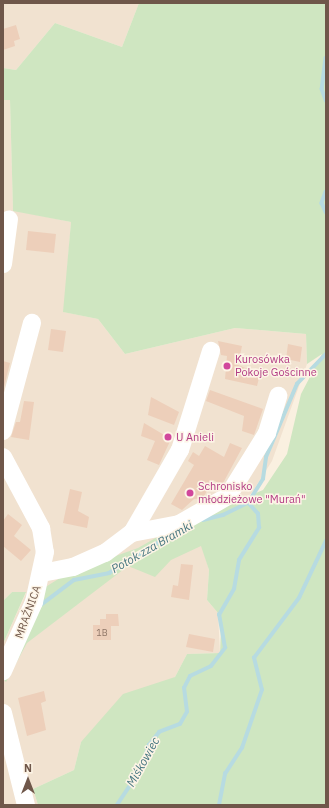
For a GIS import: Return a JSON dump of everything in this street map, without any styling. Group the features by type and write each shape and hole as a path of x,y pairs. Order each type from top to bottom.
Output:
{"street":[{"path":"3,264 9,219"},
{"path":"3,431 32,323"},
{"path":"42,573 73,567 105,553 132,533 180,450 211,351"},
{"path":"132,533 179,524 228,496 267,434 278,396"},
{"name":"MRAŹNICA","path":"3,457 41,528 45,552 42,573 34,602 3,671"},
{"path":"3,714 22,800"}],"shaded area":[{"path":"3,3 139,3 122,47 55,23 16,70 3,68"},
{"path":"3,100 10,100 13,210 71,222 64,312 98,319 125,354 235,328 306,334 307,364 272,461 251,494 187,526 202,546 209,570 207,600 218,613 220,653 187,654 175,677 81,742 74,770 33,789 38,805 3,805 3,644 26,593 12,592 3,601"}],"green space":[{"path":"139,3 326,3 326,805 38,805 33,789 74,770 81,742 123,694 175,677 187,654 220,653 221,629 218,613 207,600 209,570 201,546 171,560 155,577 128,566 27,643 6,682 3,679 39,591 68,573 138,548 173,528 263,490 287,454 301,394 322,354 307,364 306,334 235,328 125,354 98,319 63,312 71,222 13,211 10,100 3,100 3,68 16,70 55,23 122,47"},
{"path":"12,592 26,592 3,644 3,601"}],"building":[{"path":"16,25 20,39 14,41 15,46 3,50 3,29"},
{"path":"28,231 56,234 54,253 26,250"},
{"path":"51,329 66,331 63,352 48,350"},
{"path":"218,341 242,346 238,365 260,374 257,386 225,379 227,356 221,355"},
{"path":"288,344 302,347 300,362 286,359"},
{"path":"3,361 10,363 3,391"},
{"path":"210,390 263,409 254,435 242,431 244,416 206,401"},
{"path":"151,397 179,412 174,425 148,415"},
{"path":"24,401 34,402 29,440 11,437 16,422 20,422"},
{"path":"144,423 171,439 159,465 147,460 155,441 141,436"},
{"path":"230,443 242,448 222,485 213,480 203,498 194,499 182,510 171,504 194,465 188,461 193,452 199,456 205,446 224,457"},
{"path":"70,489 82,492 78,511 89,517 87,528 63,523"},
{"path":"8,514 22,525 14,536 31,550 21,561 3,546 3,521"},
{"path":"181,564 193,565 189,600 171,597 173,585 178,586"},
{"path":"106,614 118,614 119,626 111,626 111,640 93,640 93,625 100,625 100,619 106,619"},
{"path":"189,634 215,639 213,652 186,647"},
{"path":"44,691 46,701 41,703 46,730 27,736 18,698"}],"waterway":[{"name":"Potok zza Bramki","path":"326,58 322,89 326,100"},
{"name":"Potok zza Bramki","path":"326,192 322,203 326,212"},
{"name":"Potok zza Bramki","path":"203,520 223,515 248,503 263,479 266,457 297,384 326,354"},
{"name":"Miśkowiec","path":"117,805 141,769 149,745 159,732 180,724 187,712 184,688 190,676 211,666 225,648 219,615 234,589 239,560 259,528 258,514 248,503"},
{"name":"Potok zza Bramki","path":"41,605 74,580 109,573 172,534"},
{"path":"219,805 225,774 242,748 262,690 254,658 299,598 326,541"}],"place":[{"name":"Kurosówka Pokoje Gościnne","path":"227,366"},
{"name":"U Anieli","path":"168,437"},
{"name":"Schronisko młodzieżowe \"Murań\"","path":"190,493"}]}
